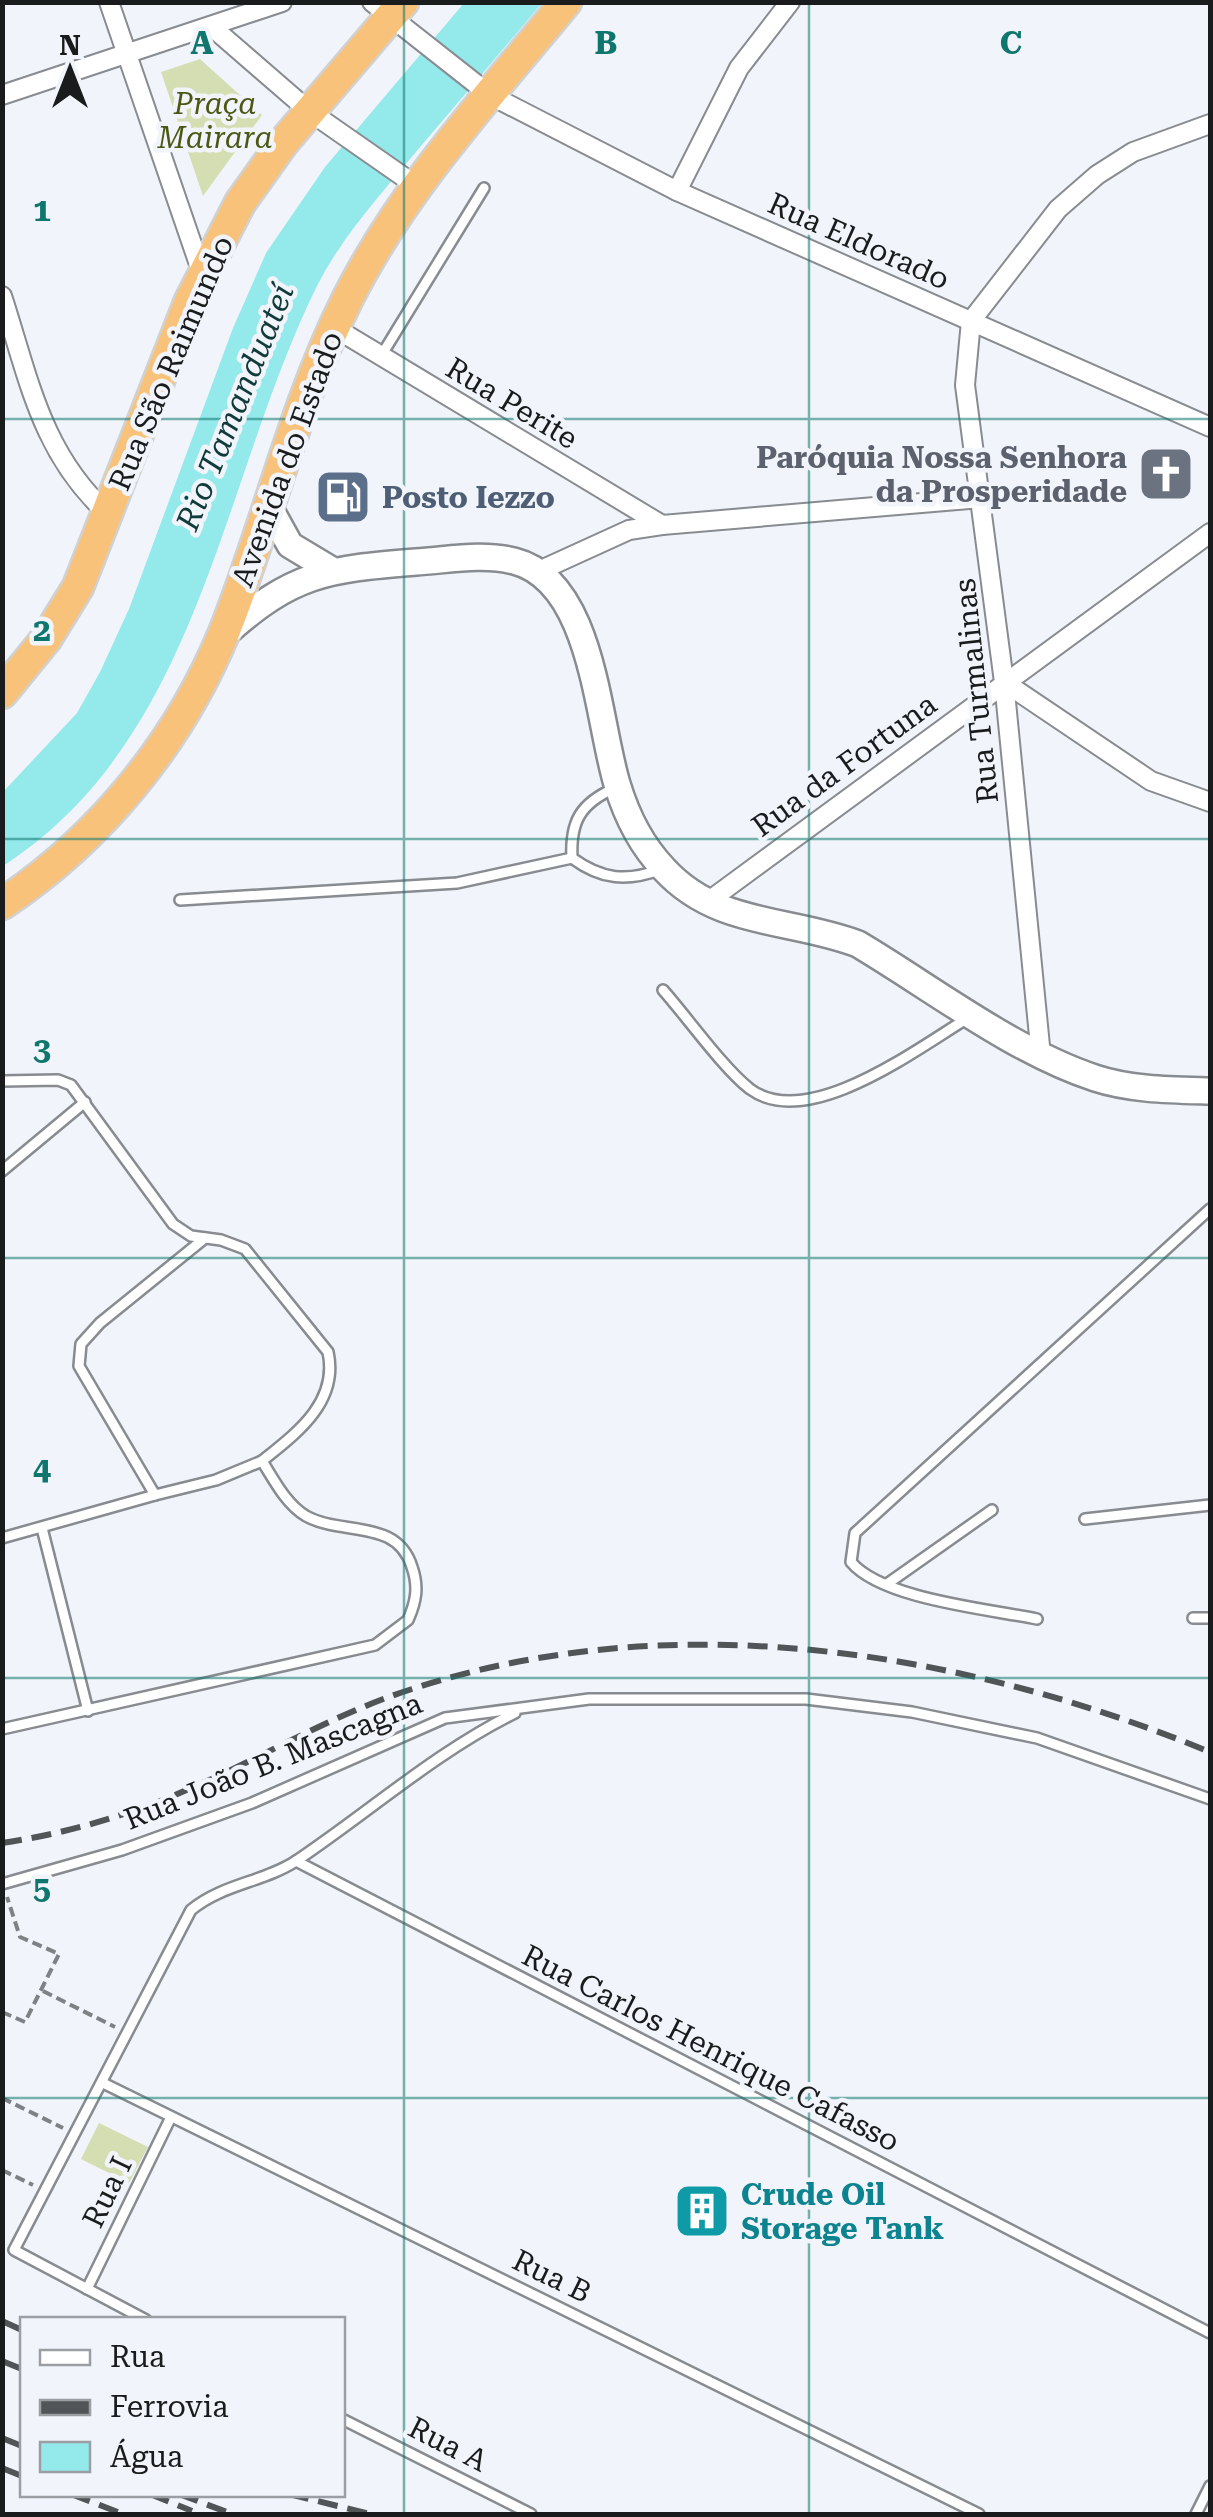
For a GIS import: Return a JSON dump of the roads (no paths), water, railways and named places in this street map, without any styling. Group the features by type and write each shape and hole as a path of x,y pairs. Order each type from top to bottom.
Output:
{"highway":[{"name":"Avenida do Estado","path":"2,904 86,839 146,770 223,636 334,328 408,181 483,89 566,2"},
{"name":"Rua São Raimundo","path":"2,693 46,639 78,587 202,274 240,202 389,7"}],"main road":[{"path":"269,508 290,545 330,569"},
{"path":"223,636 274,594 330,569 483,557 514,560 539,571 562,594 577,621 618,786 643,843 663,869 706,903 729,915 826,932 858,944 1041,1056 1097,1079 1162,1090 1210,1091"}],"street":[{"path":"109,2 202,274"},
{"path":"2,95 282,2"},
{"path":"677,190 739,68 790,2"},
{"name":"Rua Eldorado","path":"389,7 423,42 483,89 677,190 1210,426"},
{"path":"212,27 309,111 408,181"},
{"path":"970,321 1046,222 1097,175 1133,152 1210,124"},
{"path":"2,296 46,433 62,465 108,514"},
{"name":"Rua Turmalinas","path":"970,321 965,386 1004,682 1041,1056"},
{"name":"Rua Perite","path":"334,328 662,525"},
{"path":"539,571 629,530 981,498"},
{"name":"Rua da Fortuna","path":"706,903 1210,532"},
{"path":"1004,682 1151,781 1210,802"}],"lane":[{"path":"382,356 484,188"},
{"path":"572,858 571,832 580,810 618,786"},
{"path":"180,900 340,894 458,883 572,858 592,872 614,878 632,880 663,869"},
{"path":"663,990 752,1090 791,1102 828,1096 974,1014"},
{"path":"2,1081 58,1080 76,1089 174,1224 192,1236 245,1250 328,1352 332,1367 325,1397 310,1418 262,1461 216,1480 2,1538"},
{"path":"2,1170 86,1102"},
{"path":"1037,1619 864,1578 851,1562 855,1533 1210,1209"},
{"path":"155,1496 82,1378 79,1354 82,1344 100,1323 205,1238"},
{"path":"2,1729 375,1646 408,1620 416,1602 417,1580 408,1554 388,1536 316,1522 300,1513 262,1461"},
{"path":"1085,1519 1210,1505"},
{"path":"887,1584 992,1510"},
{"path":"42,1528 88,1711"},
{"path":"1193,1618 1210,1618"},
{"name":"Rua João B. Mascagna","path":"2,1884 122,1850 252,1803 444,1718 589,1698 806,1699 912,1712 1037,1738 1210,1799"},
{"path":"14,2250 192,1910 205,1898 296,1861 477,1732 522,1710"},
{"name":"Rua Carlos Henrique Cafasso","path":"296,1861 1210,2334"},
{"name":"Rua B","path":"103,2083 979,2514"},
{"name":"Rua I","path":"87,2290 171,2116"},
{"path":"2,2245 140,2317"},
{"name":"Rua A","path":"345,2421 531,2514"},
{"path":"1196,2514 1210,2486"}],"water":[{"name":"Rio Tamanduateí","path":"464,3 542,3 375,200 327,268 284,362 198,602 164,678 122,749 69,812 3,866 3,792 77,713 100,672 129,609 233,328 266,253 325,167"}],"railway":[{"path":"2,1843 78,1828 175,1795 356,1710 412,1689 511,1663 612,1649 713,1645 816,1650 917,1665 1017,1687 1210,1752"},
{"path":"2,2321 20,2329"},
{"path":"2,2361 20,2368"},
{"path":"2,2438 20,2445"},
{"path":"2,2468 20,2475"},
{"path":"79,2497 123,2514"},
{"path":"157,2497 192,2511"},
{"path":"187,2497 232,2514"},
{"path":"301,2497 370,2514"}],"place":[{"name":"Paróquia Nossa Senhora da Prosperidade","path":"1166,474"},
{"name":"Posto Iezzo","path":"343,497"},
{"name":"Crude Oil Storage Tank","path":"702,2211"}],"park label":[{"name":"Praça Mairara","path":"215,120"}]}
